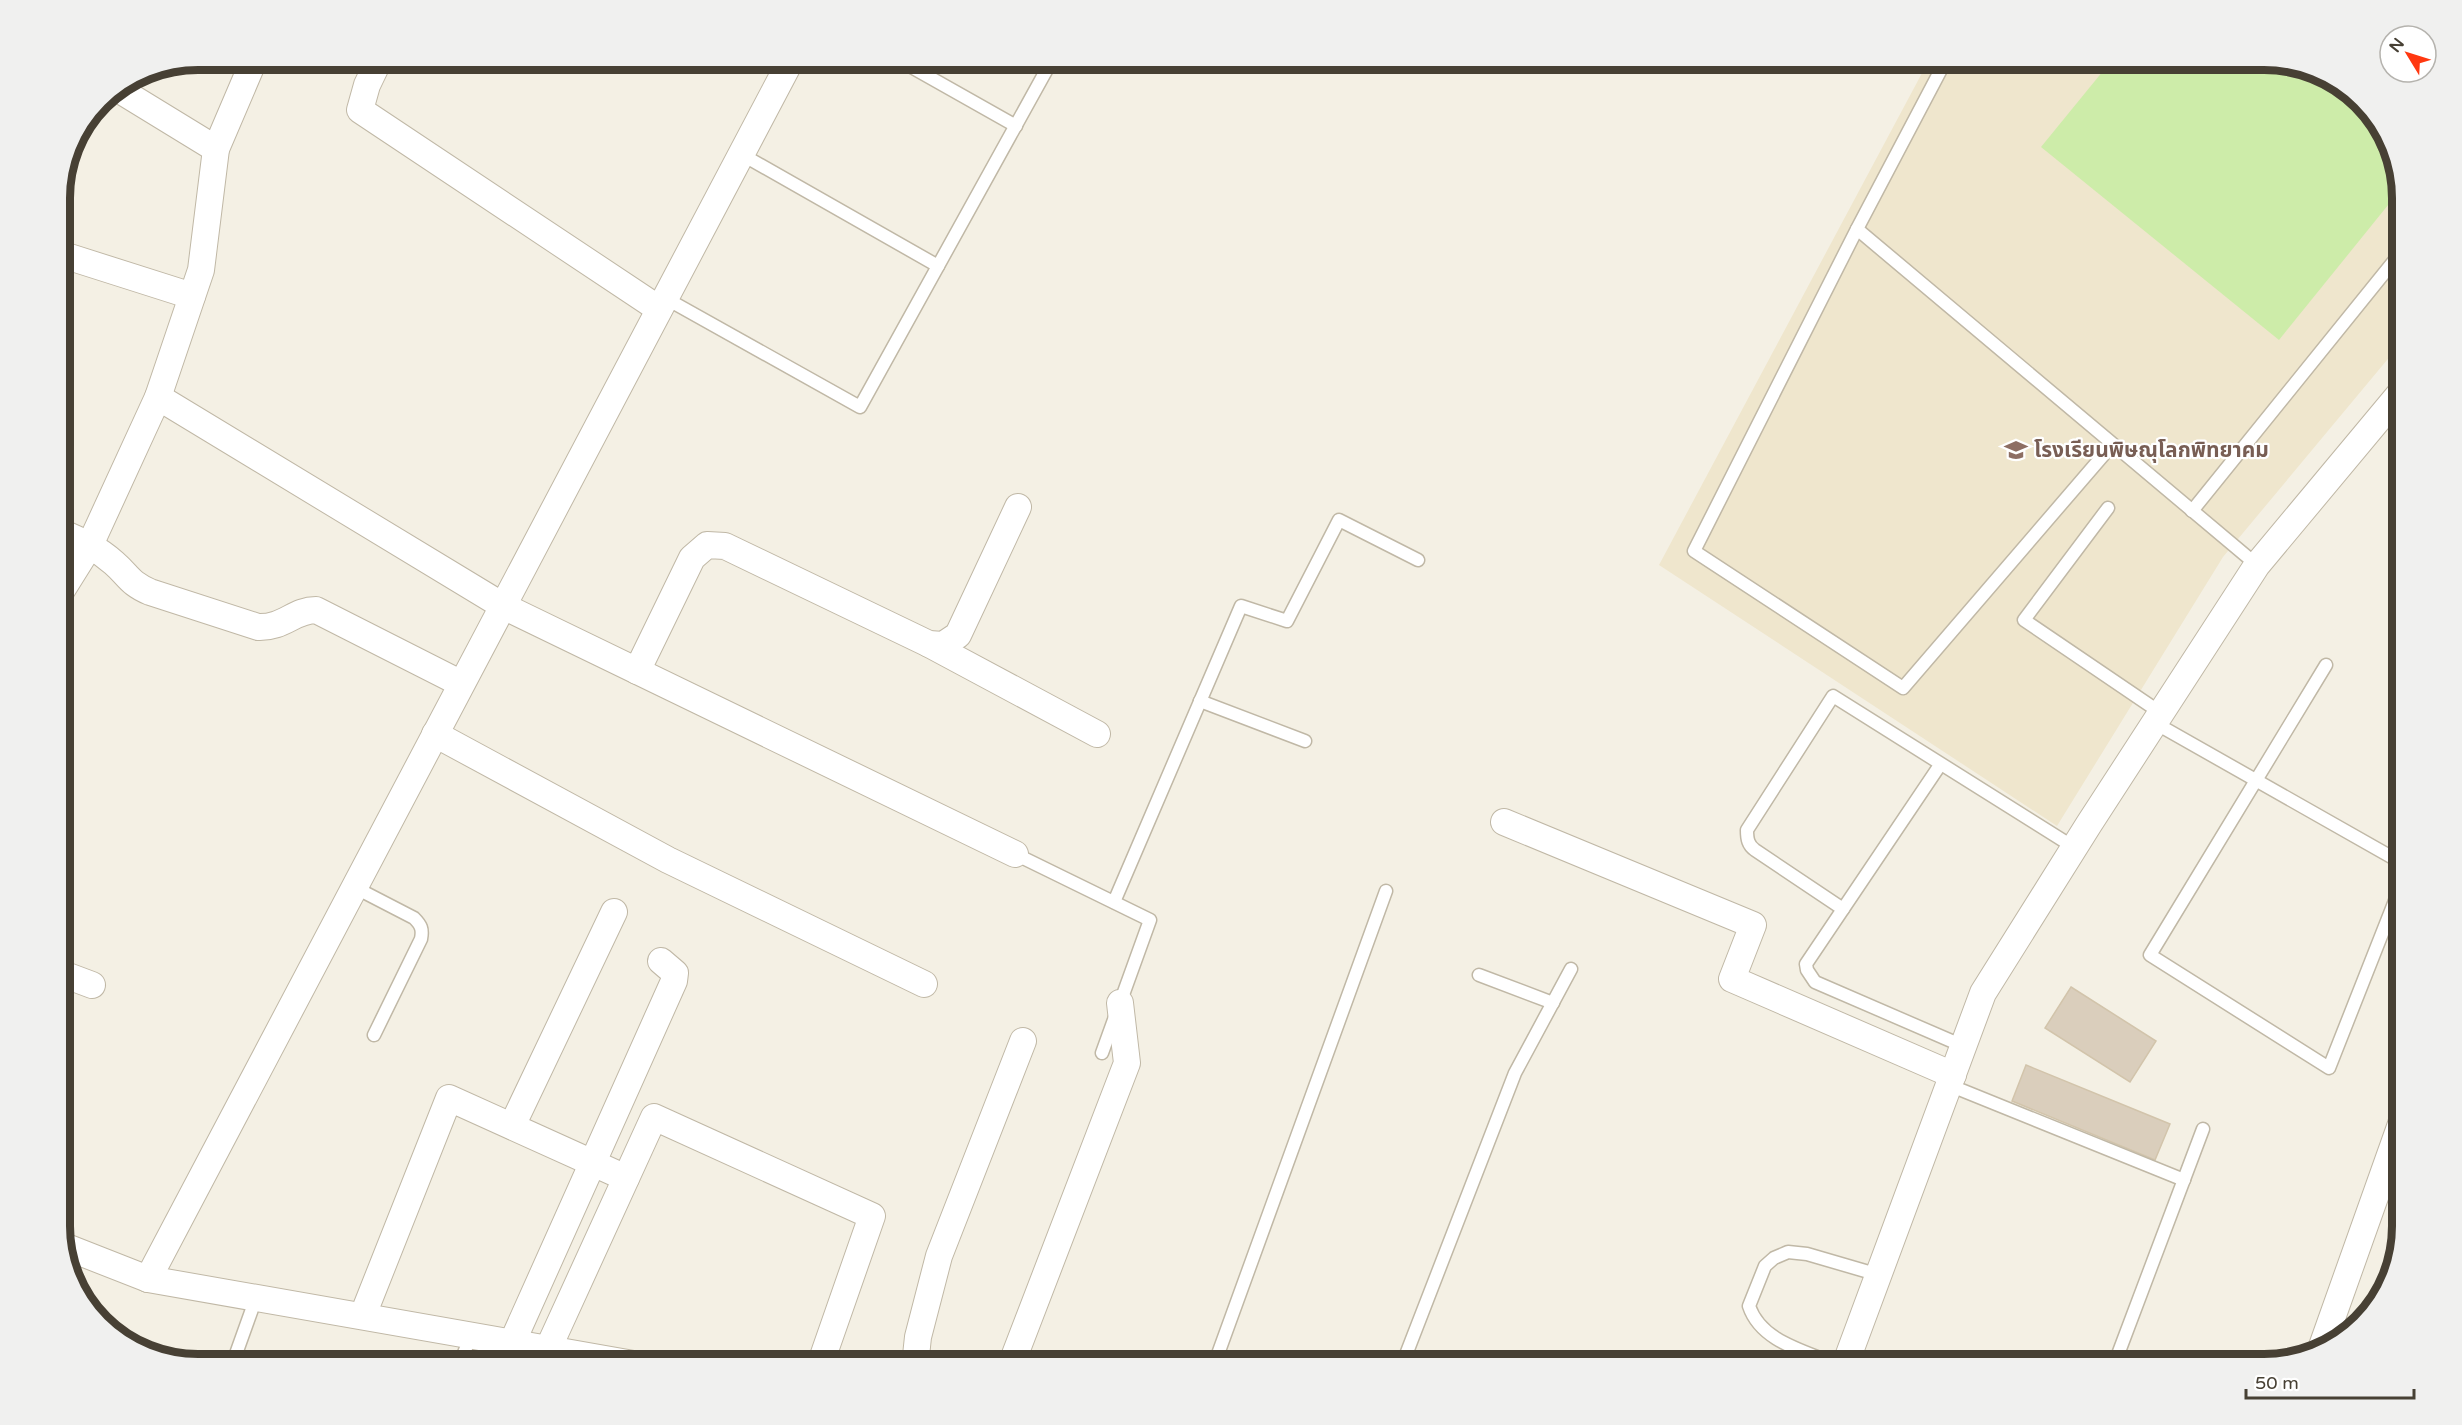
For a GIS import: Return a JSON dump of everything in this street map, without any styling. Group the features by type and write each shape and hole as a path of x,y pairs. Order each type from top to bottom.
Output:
{"street":[{"path":"71,575 90,544 158,397 201,270 216,149 249,71"},
{"path":"374,71 367,84 360,110 662,303"},
{"path":"148,1279 460,683 503,606 785,71"},
{"path":"126,94 216,149"},
{"path":"71,258 192,296"},
{"path":"158,397 503,606 1015,854"},
{"path":"1849,1354 1983,993 2257,565 2391,404"},
{"path":"929,644 943,645 958,634 1018,507"},
{"path":"71,536 90,544 115,564 134,585 150,592 258,627 272,627 304,612 316,610 460,683"},
{"path":"637,671 692,558 707,545 725,546 929,644 1097,734"},
{"path":"435,734 669,860 924,984"},
{"path":"1504,822 1754,925 1732,979 1951,1080"},
{"path":"512,1126 614,912"},
{"path":"512,1343 674,981 675,973 661,961"},
{"path":"71,977 92,986"},
{"path":"1015,1354 1127,1063 1120,1003"},
{"path":"916,1354 918,1336 939,1256 1023,1041"},
{"path":"363,1315 449,1098 626,1178"},
{"path":"556,1354 626,1178 654,1117 872,1216 824,1354"},
{"path":"2325,1338 2392,1150"},
{"path":"73,1249 148,1279 363,1315 512,1343 552,1354"}],"lane":[{"path":"918,71 1016,126"},
{"path":"662,303 860,407 1046,71"},
{"path":"1940,71 1857,229 1694,551 1903,688 2112,445"},
{"path":"741,154 938,266"},
{"path":"1857,229 2257,565"},
{"path":"2192,511 2391,264"},
{"path":"2108,508 2024,620 2158,718 2255,780 2392,857"},
{"path":"1114,902 1242,606 1287,621 1339,520 1418,560"},
{"path":"2326,665 2150,955 2329,1068 2392,909"},
{"path":"1842,909 1755,850 1747,838 1747,830 1833,696 2074,848"},
{"path":"1200,701 1305,741"},
{"path":"1940,765 1806,964 1815,982 1963,1046"},
{"path":"1015,854 1150,920 1102,1053"},
{"path":"354,887 414,918 423,931 374,1035"},
{"path":"1218,1354 1386,891"},
{"path":"1406,1354 1515,1073 1571,969"},
{"path":"1479,975 1553,1003"},
{"path":"1951,1080 2184,1180"},
{"path":"2118,1354 2203,1130"},
{"path":"1812,1354 1775,1338 1758,1325 1749,1306 1762,1270 1774,1258 1788,1252 1807,1254 1879,1275"},
{"path":"236,1354 256,1298"},
{"path":"464,1354 471,1336"}],"shaded area":[{"name":"โรงเรียนพิษณุโลกพิทยาคม","path":"1923,71 2280,72 2312,80 2341,97 2354,108 2374,135 2387,166 2391,191 2391,355 2223,557 2057,826 1659,565"}],"green space":[{"path":"2103,71 2280,72 2312,80 2341,97 2354,108 2365,121 2382,150 2389,174 2391,201 2279,340 2041,147"}],"building":[{"path":"2071,987 2156,1041 2130,1082 2045,1028"},
{"path":"2026,1065 2170,1124 2155,1160 2012,1101"}],"place":[{"name":"โรงเรียนพิษณุโลกพิทยาคม","path":"2016,450"}]}
